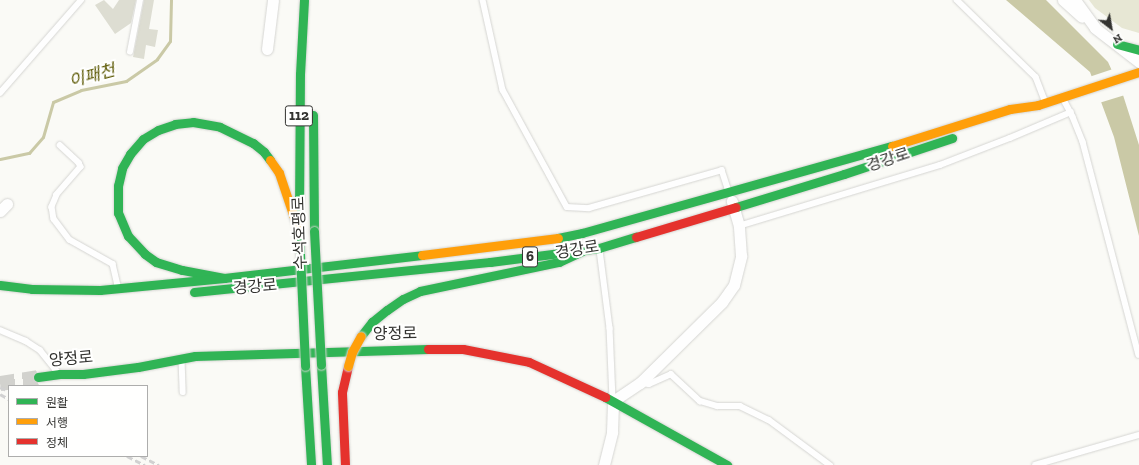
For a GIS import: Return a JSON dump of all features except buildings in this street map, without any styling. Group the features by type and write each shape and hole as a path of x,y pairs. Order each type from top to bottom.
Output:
{"main road":[{"name":"수석호평로","path":"304,0 300,74 298,232 311,465"},
{"path":"1117,44 1139,50"},
{"name":"경강로","path":"0,285 32,289 100,290 224,278 547,240 582,233 729,193 852,158 1010,108 1042,103 1139,72"},
{"name":"경강로","path":"1005,121 1020,116 1042,103"},
{"name":"수석호평로","path":"313,107 314,231 327,465"},
{"path":"224,278 182,270 156,262 145,254 128,236 118,213 118,186 122,168 130,154 143,139 158,130 175,124 193,122 220,127 253,143 264,152 279,173 298,232"},
{"name":"경강로","path":"184,293 246,288 490,262 599,248 734,208 961,135"},
{"path":"344,465 342,392 352,352 361,336 372,322 403,299 420,291 559,262 583,250"},
{"path":"78,299 129,297"},
{"name":"양정로","path":"38,377 60,374 83,374 122,369 194,356 404,348 463,350 529,362 613,401 727,465"}],"street":[{"path":"267,49 273,0"},
{"path":"1063,0 1095,28 1139,62"},
{"path":"1075,0 1095,28"},
{"path":"604,465 612,432 613,401 640,383 722,302 734,285 742,256 739,226 729,193"}],"lane":[{"path":"0,93 81,0"},
{"path":"130,52 140,0"},
{"path":"483,0 503,90 567,207 589,208 722,170 729,193"},
{"path":"957,0 1036,77 1042,103"},
{"path":"1066,95 1083,142 1139,355"},
{"path":"739,226 940,165 1010,138 1071,112"},
{"path":"60,145 79,163 81,167 57,195 52,207 54,219 70,240 113,264 119,288"},
{"path":"599,248 603,264 610,328 613,401"},
{"path":"0,330 26,341 40,350 60,374"},
{"path":"182,358 183,392"},
{"path":"640,383 649,384 671,374 700,400 718,406 740,406 769,420 830,465"},
{"path":"1035,465 1139,435"}],"shaded area":[{"path":"1006,0 1046,0 1108,62 1123,95 1139,145 1139,236 1114,137 1090,72"},
{"path":"1089,0 1139,0 1139,33 1122,28 1095,8"}],"pier":[{"path":"1113,69 1125,95 1099,103 1089,77"}],"waterway":[{"name":"이패천","path":"0,159 29,153 43,137 53,102 81,90 126,81 157,59 170,41 171,0"}],"tunnel":[{"path":"0,383 38,377"}],"railway":[{"path":"0,387 8,391"},
{"path":"0,394 8,398"},
{"path":"129,457 145,465"},
{"path":"143,457 159,465"}],"traffic: fast":[{"path":"299,214 300,74 304,0"},
{"path":"1117,44 1139,50"},
{"path":"313,115 314,231"},
{"path":"224,278 182,270 156,262 145,254 128,236 118,213 118,186 122,168 130,154 143,139 158,130 175,124 193,122 220,127 253,143 264,152 270,160"},
{"path":"736,207 844,174 952,138"},
{"path":"558,238 582,233 892,146"},
{"path":"314,231 321,365"},
{"path":"299,232 305,366"},
{"path":"194,292 490,262 599,248 636,237"},
{"path":"361,336 372,322 387,310 403,299 420,291 559,262 583,251"},
{"path":"0,285 32,289 100,290 224,278 422,255"},
{"path":"38,377 60,374 83,374 138,367 195,356 428,349"},
{"path":"321,365 327,465"},
{"path":"305,366 311,465"},
{"path":"605,397 727,465"}],"traffic: slow":[{"path":"892,146 1010,109 1038,105 1139,72"},
{"path":"270,160 279,173 299,232"},
{"path":"422,255 558,238"},
{"path":"348,366 352,352 361,336"}],"traffic: jam":[{"path":"636,237 736,207"},
{"path":"428,349 463,349 529,362 605,397"},
{"path":"345,465 342,392 348,366"}]}
